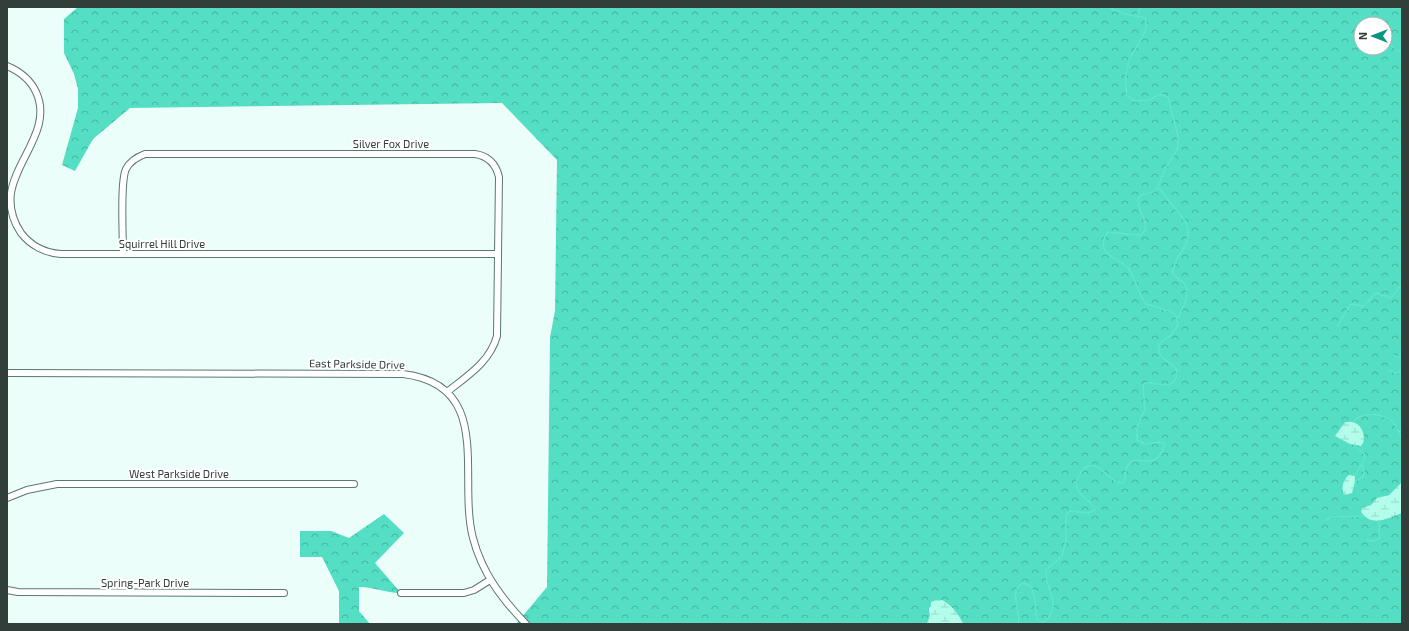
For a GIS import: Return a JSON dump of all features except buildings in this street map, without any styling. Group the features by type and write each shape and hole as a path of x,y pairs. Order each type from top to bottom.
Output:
{"street":[{"name":"Squirrel Hill Drive","path":"7,66 21,74 31,83 37,95 40,108 38,127 11,193 12,212 17,227 23,235 33,245 52,253 498,254"},
{"name":"Silver Fox Drive","path":"123,254 125,172 135,158 150,154 478,154 489,159 494,164 499,176 498,329 495,344 490,354 447,392"},
{"name":"East Parkside Drive","path":"7,373 403,374 428,379 447,392 459,408 466,426 469,522 477,551 490,580 509,606 526,624"},
{"name":"West Parkside Drive","path":"7,498 27,490 57,484 354,484"},
{"path":"401,593 464,593 474,590 490,580"},
{"name":"Spring-Park Drive","path":"7,590 18,592 284,593"}],"green space":[{"path":"78,7 1402,7 1402,624 963,624 954,610 942,600 929,608 930,616 927,624 516,624 547,587 550,337 555,311 557,160 502,103 130,108 93,139 75,171 62,165 78,108 78,89 74,74 64,53 64,19"},
{"path":"1345,422 1353,422 1362,430 1364,440 1361,446 1350,444 1335,436"},
{"path":"1349,475 1355,476 1355,482 1352,493 1345,495 1343,493 1343,485 1345,479"},
{"path":"1402,482 1402,513 1386,519 1375,521 1365,517 1361,512 1362,508 1371,505 1377,498 1389,495"},
{"path":"384,514 404,533 375,563 401,593 359,587 359,611 370,624 339,624 339,591 322,557 300,557 300,531 331,531 349,538"},
{"path":"936,600 945,602 949,605 956,612 963,624 927,624 930,616 931,602"}],"waterway":[{"path":"1018,624 1019,619 1015,597 1018,587 1023,583 1031,586 1035,600 1037,620 1044,622 1050,616 1053,603 1046,576 1046,570 1062,556 1066,541 1066,515 1070,511 1088,513 1095,510 1091,503 1078,490 1077,480 1080,474 1089,466 1094,466 1118,482 1123,483 1128,465 1130,463 1136,460 1151,461 1159,456 1163,450 1164,444 1161,442 1145,444 1137,440 1137,428 1145,409 1143,385 1146,383 1171,384 1174,382 1176,377 1177,370 1163,358 1159,352 1160,343 1171,335 1178,325 1176,316 1170,311 1146,304 1128,268 1109,255 1105,250 1104,245 1108,232 1141,235 1145,231 1145,222 1139,206 1138,198 1141,195 1153,192 1157,189 1164,171 1178,148 1178,136 1168,97 1160,94 1149,100 1135,101 1127,96 1126,78 1128,65 1131,56 1146,29 1145,18 1125,14 1107,7"},
{"path":"1138,15 1140,7"},
{"path":"1393,47 1402,53"},
{"path":"1158,187 1186,222 1188,231 1186,245 1176,261 1173,274 1182,281 1187,288 1185,302 1178,318"},
{"path":"1337,326 1351,304 1363,306 1376,293 1391,298 1402,284"},
{"path":"1392,355 1402,358"},
{"path":"1389,370 1397,373 1402,370"},
{"path":"1353,422 1361,416 1373,414 1378,415 1393,422 1402,438"},
{"path":"1399,432 1402,427"},
{"path":"1355,446 1364,454 1365,458 1355,476"},
{"path":"1355,481 1363,477 1364,472 1362,465"},
{"path":"1326,520 1332,517 1363,516"},
{"path":"1366,540 1375,541 1379,539 1379,521"}]}
